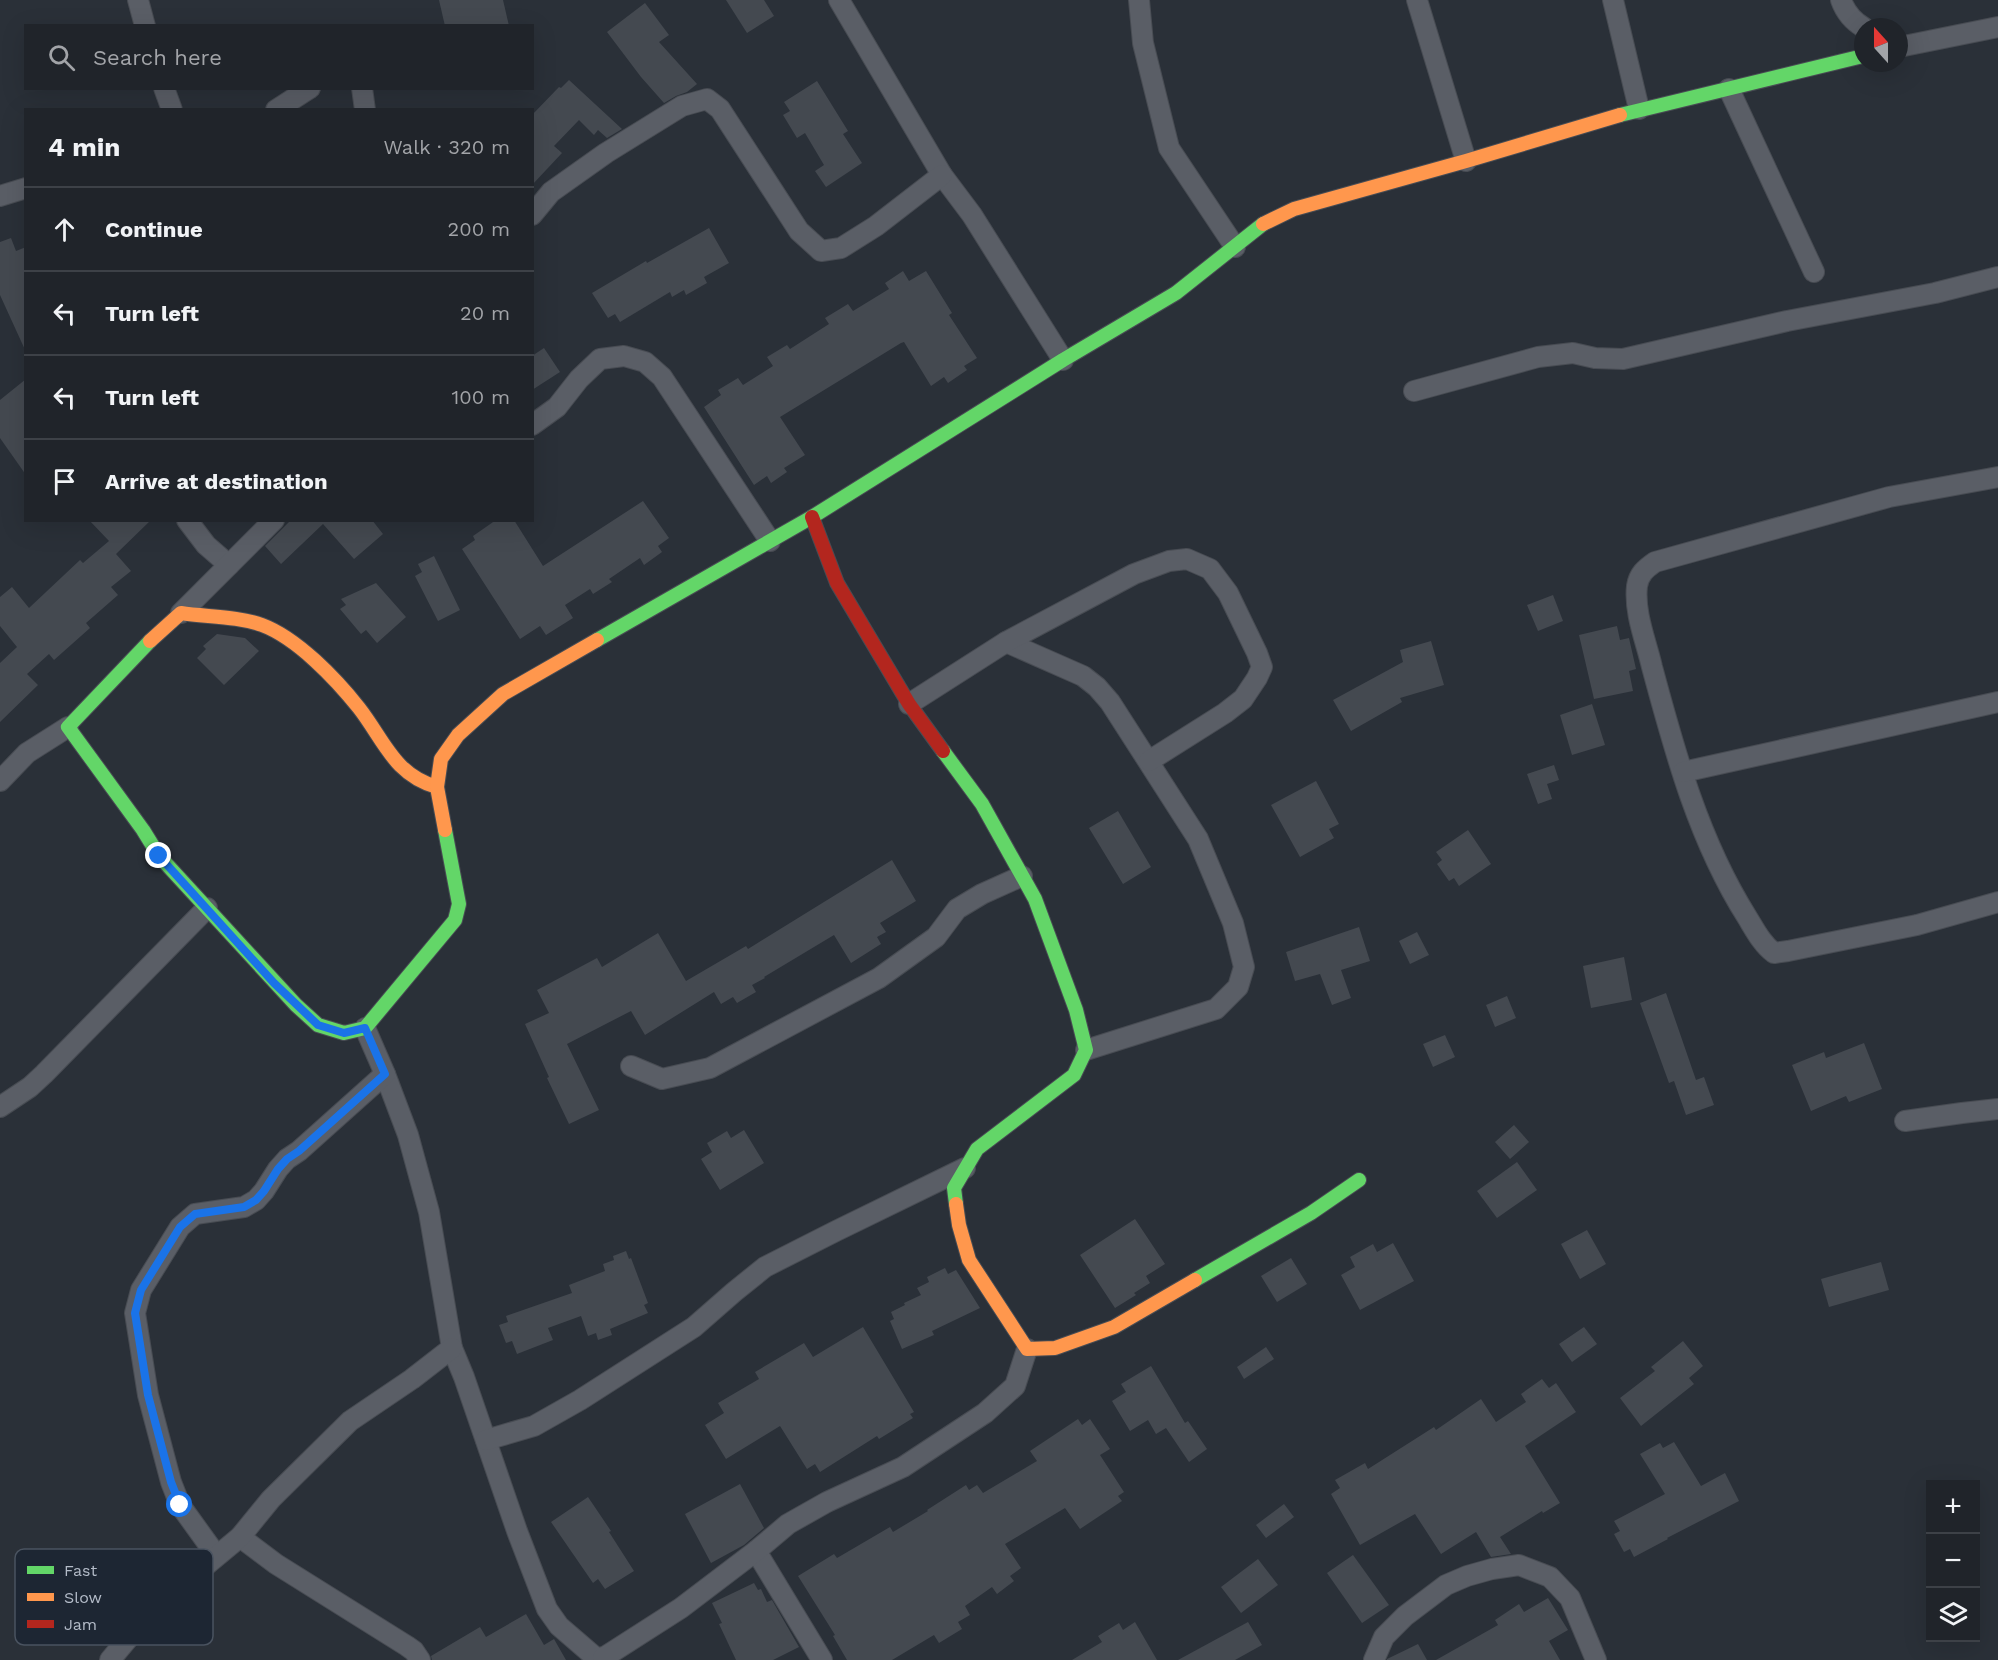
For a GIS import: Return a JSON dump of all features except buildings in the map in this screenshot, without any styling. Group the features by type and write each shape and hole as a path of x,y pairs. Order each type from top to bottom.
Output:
{"street":[{"path":"138,0 144,24"},
{"path":"839,0 942,175 972,215 1063,360"},
{"path":"1139,0 1143,43 1169,148 1234,247"},
{"path":"1417,0 1466,161"},
{"path":"1613,0 1639,109"},
{"path":"1841,0 1854,20"},
{"path":"1908,43 1998,27"},
{"path":"68,727 143,830 159,856 274,983 318,1025 344,1033 365,1028 455,920 459,904 437,787 441,759 458,735 503,694 812,517 1063,360 1176,293 1266,222 1294,209 1639,109 1854,58"},
{"path":"1729,89 1814,272"},
{"path":"165,90 171,108"},
{"path":"279,108 307,90"},
{"path":"362,90 364,108"},
{"path":"534,213 551,192 606,153 682,106 707,99 720,109 800,231 821,251 841,248 876,226 942,175"},
{"path":"0,196 24,189"},
{"path":"1414,391 1538,357 1573,353 1595,358 1623,359 1787,321 1935,293 1998,277"},
{"path":"534,424 557,407 579,379 600,359 624,356 645,362 662,377 770,541"},
{"path":"1998,477 1889,497 1655,562 1642,570 1637,585 1638,609 1662,704 1692,805 1711,852 1738,903 1766,946 1774,953 1917,925 1998,902"},
{"path":"365,1028 408,1135 429,1212 452,1348 517,1531 547,1609 559,1626 598,1659 681,1608 788,1524 827,1502 903,1467 985,1413 1016,1386 1027,1350 969,1260 959,1225 954,1188 977,1149 1074,1075 1086,1050 1076,1010 1035,899 982,804 909,704 837,583 812,517"},
{"path":"189,522 206,545 229,565"},
{"path":"0,781 27,753 68,727 152,638 181,614 272,522"},
{"path":"909,704 1006,642 1134,574 1169,561 1187,559 1210,569 1228,593 1262,667 1243,699 1149,761"},
{"path":"181,614 262,625 284,636 335,680 359,709 396,762 416,779 437,787"},
{"path":"1006,642 1083,676 1110,702 1198,838 1233,923 1244,967 1238,987 1216,1009 1086,1050"},
{"path":"1683,772 1998,702"},
{"path":"631,1066 662,1079 711,1068 879,978 936,937 957,909 982,894 1022,876"},
{"path":"0,1107 45,1074 207,908"},
{"path":"211,1549 180,1505 171,1482 148,1395 136,1322 135,1313 141,1290 180,1227 195,1214 244,1207 256,1200 287,1159 299,1151 385,1074"},
{"path":"1905,1121 1998,1109"},
{"path":"486,1440 534,1426 580,1400 694,1327 765,1267 965,1168"},
{"path":"1027,1350 1055,1348 1114,1327 1311,1213 1359,1180"},
{"path":"213,1559 240,1537 271,1499 351,1421 452,1348"},
{"path":"240,1537 276,1564 407,1646 420,1660"},
{"path":"756,1551 822,1660"},
{"path":"213,1552 216,1556"},
{"path":"1374,1660 1384,1637 1406,1616 1446,1585 1492,1569 1519,1565 1550,1577 1569,1598 1596,1660"},
{"path":"110,1660 123,1645"}],"traffic: fast":[{"path":"1620,115 1854,58"},
{"path":"597,640 812,517 1063,360 1176,293 1263,224"},
{"path":"150,641 68,727 143,830 159,856 296,1005 318,1025 344,1033 365,1028 455,920 459,904 445,830"},
{"path":"943,751 982,804 1035,899 1076,1010 1086,1050 1074,1075 977,1149 954,1188 956,1204"},
{"path":"1195,1280 1311,1213 1359,1180"}],"traffic: slow":[{"path":"1263,224 1294,209 1620,115"},
{"path":"150,641 181,613 242,620 275,631 302,649 339,685 359,708 400,765 410,774 437,787"},
{"path":"445,830 437,787 441,759 458,735 503,694 597,640"},
{"path":"956,1204 959,1225 969,1260 1027,1349 1055,1348 1114,1327 1195,1280"}],"traffic: jam":[{"path":"812,517 837,583 909,704 943,751"}],"route":[{"path":"159,856 274,983 318,1025 344,1033 365,1028 385,1074 344,1112 287,1159 256,1200 244,1207 195,1214 180,1227 141,1290 135,1313 148,1395 171,1482 180,1505"}]}
